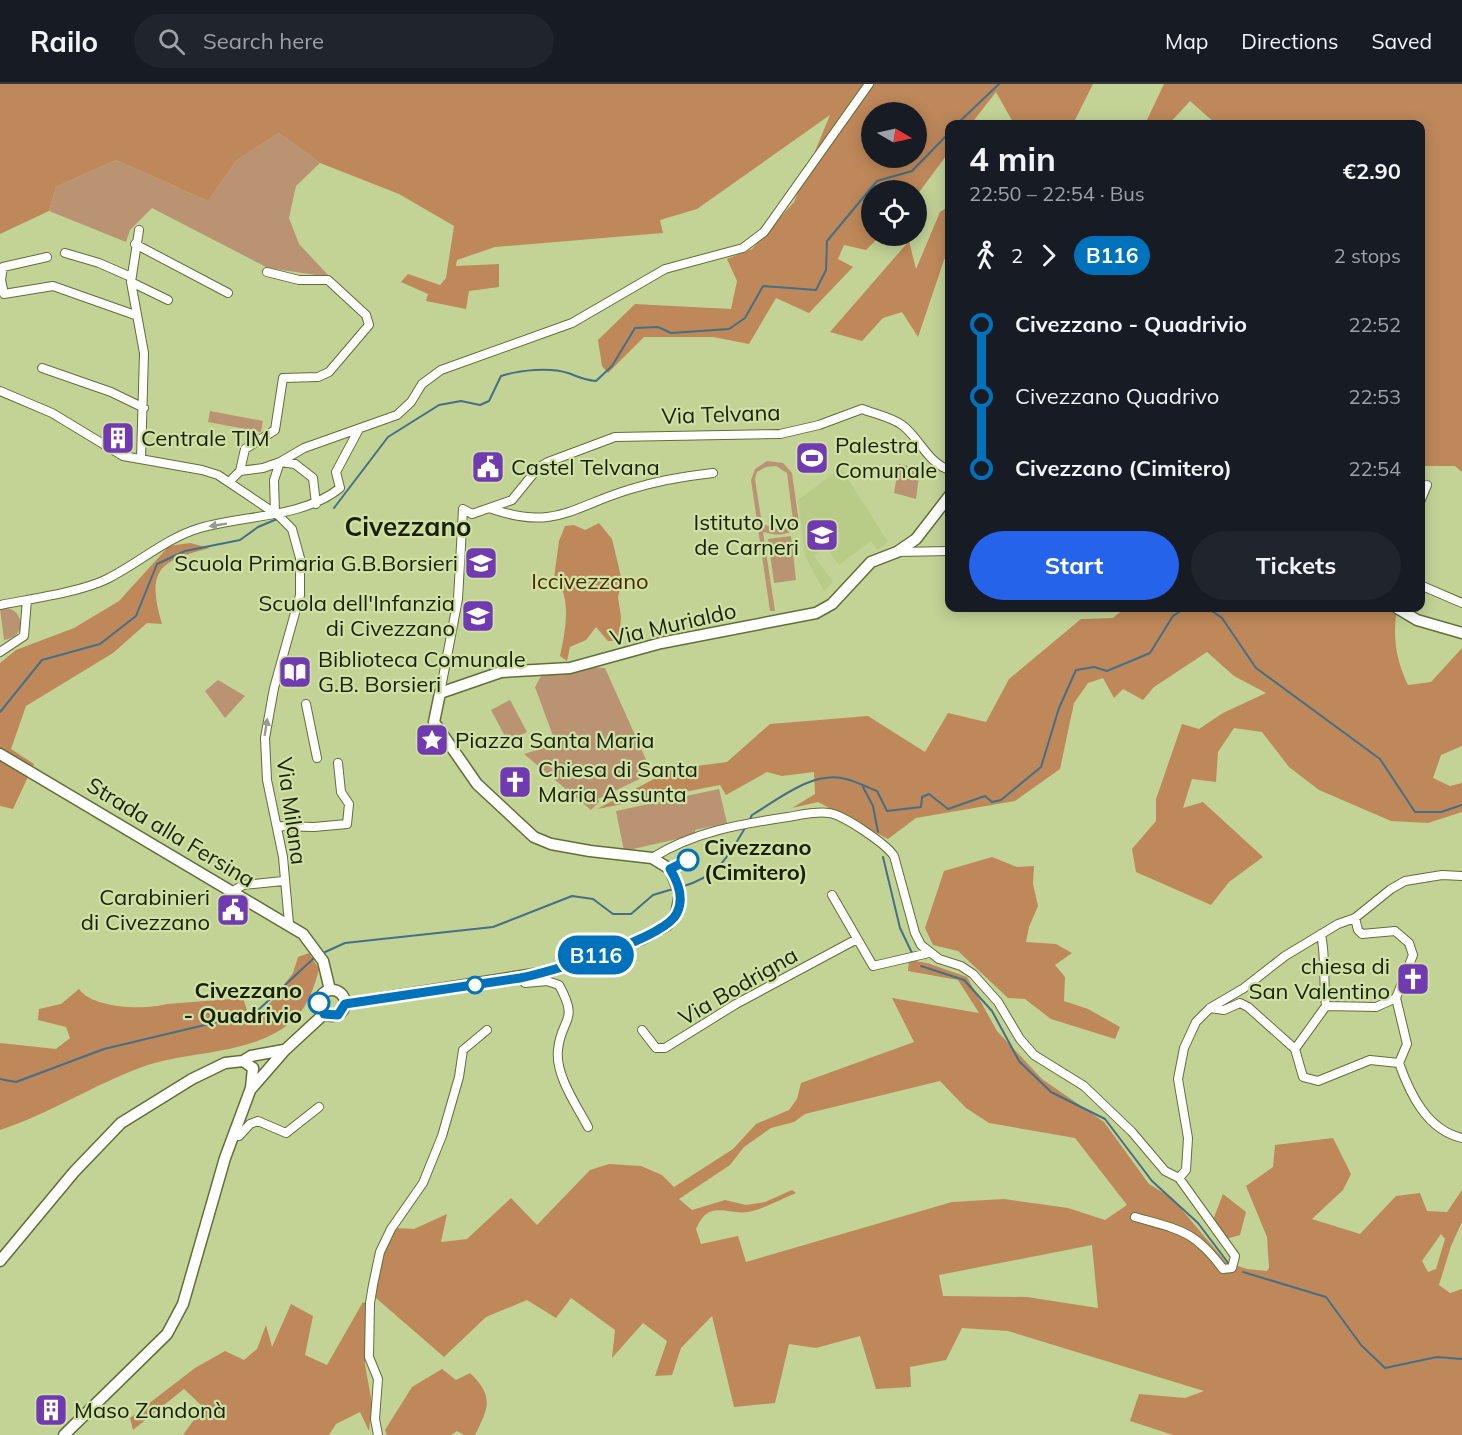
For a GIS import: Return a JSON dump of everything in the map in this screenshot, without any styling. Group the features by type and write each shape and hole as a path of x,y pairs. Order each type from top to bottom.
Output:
{"street":[{"path":"240,471 280,462 304,448 397,415 411,402 422,384 441,370 572,323 665,269 743,248 764,232 869,84"},
{"path":"139,230 131,279 135,315 144,354 141,459"},
{"path":"135,244 228,293"},
{"path":"65,253 131,279 168,300"},
{"path":"47,257 3,267 4,294 52,286 135,315"},
{"path":"229,482 240,471 245,449 275,430 283,378 288,376 318,377 329,372 369,325 366,315 328,280 299,280 267,272"},
{"path":"42,368 111,392 144,408"},
{"path":"0,391 52,413 123,456 202,470 229,482 275,513"},
{"name":"Via Telvana","path":"652,858 551,844 534,837 513,820 477,784 434,722 458,599 463,509 471,514 512,500 538,468 567,454 615,437 780,434 819,425 862,409 904,426 927,453 945,469"},
{"path":"0,604 27,600 106,580 186,533 316,504 340,488 336,472 359,429"},
{"path":"280,462 295,464 314,478 316,504"},
{"path":"275,513 274,480 280,462"},
{"name":"Via Telvana","path":"492,508 526,518 564,516 631,489 678,477 713,473"},
{"path":"1425,490 1427,485"},
{"name":"Via Murialdo","path":"440,693 501,672 570,668 661,643 816,613 832,604 871,562 897,552 916,539 945,501"},
{"name":"Via Milana","path":"275,513 288,523 300,558 300,595 277,676 265,738 267,780 277,826 289,924"},
{"name":"Via Murialdo","path":"897,552 945,550"},
{"path":"1425,587 1462,603"},
{"path":"0,652 24,636 27,600"},
{"path":"1404,612 1417,620 1462,633"},
{"path":"306,704 317,758"},
{"name":"Strada alla Fersina","path":"0,753 289,924 317,949 329,986"},
{"path":"277,826 314,827 347,824 349,804 340,792 338,763"},
{"path":"0,1261 74,1172 121,1123 192,1079 225,1063 248,1065 270,1058 285,1050 324,1014 338,1015 345,1004 547,972 656,932 676,915 680,903 680,891 673,874 652,858 667,847 739,823 829,813 844,818 888,847 894,856 915,933 929,953 961,966 973,974 998,1002 1020,1039 1034,1055 1084,1086 1132,1132 1165,1171 1179,1178 1235,1256 1232,1268 1223,1269 1206,1246 1186,1232 1135,1217"},
{"path":"1179,1178 1186,1170 1188,1138 1178,1079 1184,1048 1196,1022 1210,1008 1244,988 1284,956 1338,924 1355,918 1405,881 1442,875 1462,876"},
{"name":"Via Milana","path":"233,891 243,885 284,881"},
{"path":"832,895 873,966 929,953"},
{"path":"1355,918 1358,930 1362,934 1395,932 1409,943 1413,955 1396,998 1407,1044 1400,1063 1409,1093 1428,1116 1449,1135 1462,1138"},
{"path":"1295,1049 1326,1006 1322,971 1325,956 1320,934"},
{"name":"Via Bodrigna","path":"642,1030 656,1048 665,1048 736,1004 857,939"},
{"path":"520,978 525,983 547,981 559,985 570,1004 568,1021 558,1050 563,1077 588,1127"},
{"path":"324,1014 319,1003 329,986 341,993 345,1004"},
{"path":"1326,1006 1376,1007 1396,998"},
{"path":"1210,1008 1218,1011 1243,1004 1295,1049 1303,1077 1317,1081 1370,1060 1400,1063"},
{"path":"378,1435 375,1419 378,1379 371,1366 369,1333 370,1303 380,1252 390,1229 423,1183 459,1077 463,1050 487,1030"},
{"path":"64,1435 167,1334 176,1320 183,1304 233,1136 251,1088 270,1058"},
{"path":"248,1065 251,1088"},
{"path":"233,1136 239,1136 250,1124 258,1121 286,1133 319,1107"}],"shaded area":[{"path":"279,133 320,163 296,186 289,218 299,244 330,277 268,268 152,208 130,230 126,242 49,211 56,187 116,160 208,201 237,160"},
{"path":"210,411 263,421 261,432 208,422"},
{"path":"767,461 783,463 792,473 799,523 792,531 783,534 763,532 775,611 770,611 751,480 755,469","holes":["776,466 787,473 793,520 792,525 781,530 762,524 755,479 757,472 766,467"]},
{"path":"899,464 920,469 916,499 894,493"},
{"name":"Istituto Ivo de Carneri","path":"841,468 888,542 877,550 871,541 839,565 826,547 814,556 833,582 824,591 805,556 798,500"},
{"path":"791,536 796,580 774,583 768,539"},
{"path":"0,609 15,612 22,626 15,635 4,640"},
{"path":"591,667 605,668 652,773 598,799 599,802 591,810 524,754 556,744 535,687 541,676"},
{"path":"218,680 245,696 225,718 205,691"},
{"path":"510,700 527,732 508,742 491,710"},
{"path":"719,789 727,823 695,830 695,835 624,851 616,811"}],"green space":[{"path":"0,84 1093,84 1075,120 1012,120 996,92 974,120 945,120 945,157 927,182 861,180 861,246 870,246 866,250 844,245 838,259 853,267 809,313 776,298 749,344 713,337 644,337 608,373 602,366 598,340 635,304 731,309 737,281 727,259 752,249 794,202 830,115 697,209 660,220 663,233 495,247 457,260 456,266 499,264 499,287 469,291 466,309 426,301 428,294 401,282 408,274 440,285 446,278 454,226 399,194 320,163 279,133 237,160 208,201 116,160 56,187 49,211 0,234"},
{"path":"1164,84 1462,84 1462,472 1455,466 1425,466 1425,120 1211,120 1190,101 1173,120 1147,120"},
{"path":"945,209 945,258 918,337 902,312 883,318 862,341 830,332 905,246 910,246 916,269 940,212"},
{"name":"Iccivezzano","path":"599,523 612,539 622,581 618,597 621,617 619,641 608,641 596,627 586,640 570,647 567,661 560,656 566,604 560,585 554,578 559,541 565,526 574,525 585,530"},
{"path":"190,543 210,548 179,558 168,563 161,570 157,579 156,591 162,624 147,623 113,653 26,706 11,749 34,764 13,809 0,806 0,663 16,650 74,628 119,601 169,546"},
{"path":"1120,612 1392,612 1396,615 1397,651 1408,685 1431,682 1462,648 1462,746 1441,755 1433,778 1450,786 1462,783 1462,812 1428,823 1391,821 1319,790 1289,767 1262,732 1234,728 1218,752 1216,782 1192,779 1183,808 1203,802 1263,857 1229,882 1211,905 1136,872 1132,849 1156,821 1156,799 1182,724 1199,729 1223,713 1266,693 1234,676 1207,652 1154,687 1143,700 1123,689 1114,698 1103,678 1088,683 1074,703 1060,769 1015,801 916,818 888,839 818,802 792,808 815,794 814,772 782,776 767,772 726,795 720,785 597,809 673,769 727,762 770,724 868,716 925,752 948,713 986,722 1009,679 1081,619 1113,618"},
{"path":"992,857 1017,867 1034,866 1033,884 1038,906 1029,927 1026,942 1056,944 1072,953 1055,965 1065,977 1064,1001 1088,1009 1120,1027 1115,1039 1051,1019 1025,999 1008,998 958,951 933,945 925,928 944,871"},
{"path":"309,953 319,969 315,984 295,1019 273,1034 236,1047 142,1067 36,1116 0,1130 0,1043 56,1049 70,1038 66,1027 38,1020 39,1009 61,1004 79,989 96,1001 120,1006 146,1007 243,998 247,1010 264,1011 293,973 298,957"},
{"path":"909,960 927,963 967,977 997,1031 1042,1079 1104,1122 1149,1184 1172,1198 1226,1262 1247,1269 1267,1271 1269,1268 1267,1237 1246,1186 1273,1167 1275,1145 1333,1138 1351,1174 1343,1190 1312,1219 1360,1234 1396,1196 1420,1193 1427,1211 1447,1212 1462,1190 1462,1222 1451,1246 1439,1285 1450,1293 1462,1289 1462,1435 1173,1435 1130,1421 1139,1394 1185,1398 1204,1391 1008,1331 962,1328 946,1360 910,1367 911,1387 876,1389 860,1336 816,1348 789,1344 775,1403 734,1407 712,1316 681,1348 672,1375 655,1376 667,1341 643,1323 612,1358 615,1330 571,1298 556,1318 527,1300 486,1317 444,1357 369,1292 375,1253 396,1228 414,1229 447,1214 441,1242 467,1239 511,1198 537,1225 590,1170 609,1164 641,1166 662,1175 674,1187 733,1149 756,1124 789,1110 797,1099 801,1083 914,1042 892,998 979,1013 958,980 908,971","holes":["940,1081 966,1108 989,1123 1075,1138 1127,1205 1105,1220 1068,1208 1004,1199 952,1202 746,1262 738,1236 701,1244 696,1229 706,1214 718,1210 748,1212 796,1193 792,1190 765,1202 746,1205 725,1200 692,1210 679,1199 730,1165 744,1147 771,1128 794,1122 805,1114","1441,1234 1445,1239 1436,1269 1428,1272 1422,1261","1092,1245 1098,1308 1027,1297 943,1296 939,1275"]},
{"path":"1223,1194 1246,1212 1240,1235 1226,1239 1213,1220"},
{"path":"363,1302 367,1304 365,1365 372,1403 369,1431 360,1412 336,1424 329,1435 183,1435 203,1407 184,1389 133,1430 130,1418 195,1368 225,1351 244,1360 257,1349 266,1325 272,1347 291,1304 313,1316 305,1355 327,1365"},
{"path":"442,1369 456,1380 470,1373 483,1388 487,1402 486,1409 475,1435 464,1435 457,1431 451,1435 387,1435 385,1430 412,1387"}],"waterway":[{"path":"961,120 999,84"},
{"path":"334,508 388,437 439,405 461,401 480,405 489,401 501,376 525,371 552,370 596,381 612,366 635,328 658,327 671,333 729,329 745,318 763,286 816,290 826,270 827,241 877,181 912,171 945,137"},
{"path":"0,712 42,660 100,644 136,616 157,564 185,551 240,540 258,527 277,519"},
{"path":"749,821 752,815 785,794 809,782 834,777 850,780 877,791 887,811 921,807 922,797 929,794 948,809 985,796 992,802 1001,800 1041,767 1059,708 1076,670 1094,667 1107,671 1150,653 1173,616 1179,612"},
{"path":"1214,612 1222,618 1256,668 1380,759 1415,812 1441,812 1462,805"},
{"path":"863,787 873,806 878,832"},
{"path":"681,887 704,878 720,865 745,828"},
{"path":"883,857 900,928 912,953"},
{"path":"323,953 345,943 493,927 572,896 593,899 613,914 631,914 653,895 673,889"},
{"path":"0,1079 16,1082 104,1049 255,1013 315,957"},
{"path":"921,966 964,980 992,1011 1019,1061 1051,1092 1105,1119 1152,1181 1198,1223 1229,1264"},
{"path":"1243,1272 1326,1297 1361,1345 1385,1368 1437,1357 1462,1359"}],"bus line":[{"name":"B116","path":"319,1003 324,1014 331,1017 343,1011 345,1004 520,978 547,972 642,939 667,925 676,915 680,903 680,891 670,869 688,860"}],"place":[{"name":"Centrale TIM","path":"118,438"},
{"name":"Palestra Comunale","path":"812,458"},
{"name":"Castel Telvana","path":"488,467"},
{"name":"Istituto Ivo de Carneri","path":"822,535"},
{"name":"Scuola Primaria G.B.Borsieri","path":"481,563"},
{"name":"Scuola dell'Infanzia di Civezzano","path":"478,616"},
{"name":"Biblioteca Comunale G.B. Borsieri","path":"295,672"},
{"name":"Piazza Santa Maria","path":"432,740"},
{"name":"Chiesa di Santa Maria Assunta","path":"515,782"},
{"name":"Civezzano (Cimitero)","path":"688,860"},
{"name":"Carabinieri di Civezzano","path":"233,910"},
{"name":"chiesa di San Valentino","path":"1413,979"},
{"name":"Civezzano - Quadrivio","path":"319,1003"},
{"name":"Maso Zandonà","path":"51,1410"}],"district":[{"name":"Civezzano","path":"408,526"}]}
